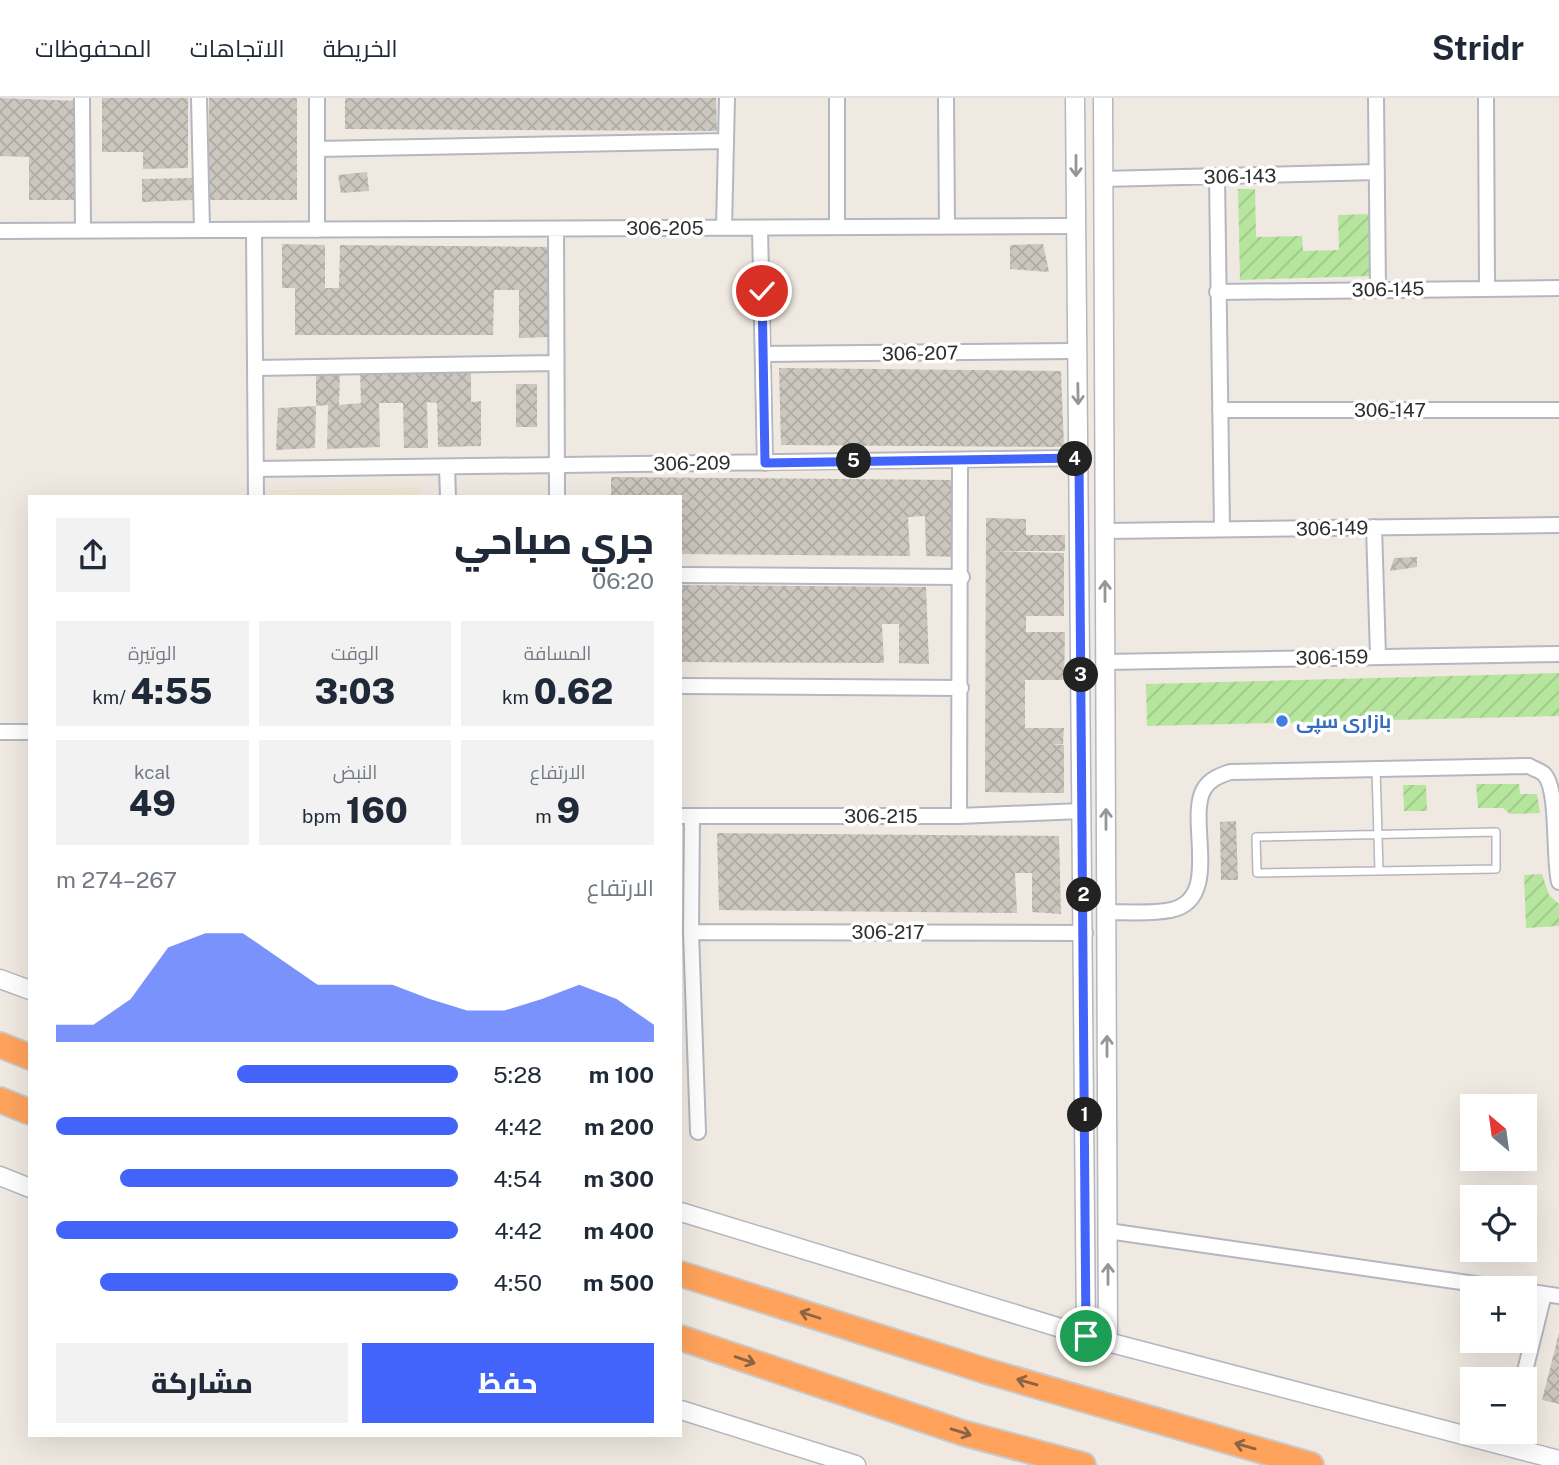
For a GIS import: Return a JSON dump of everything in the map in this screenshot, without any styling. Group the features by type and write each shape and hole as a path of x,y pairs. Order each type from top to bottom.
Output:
{"highway":[{"path":"0,1045 28,1056"},
{"path":"0,1100 28,1111"},
{"path":"682,1274 986,1371 1311,1465"},
{"path":"682,1338 963,1433 1083,1465"}],"street":[{"path":"82,98 83,230"},
{"path":"199,98 202,230"},
{"path":"317,98 317,230"},
{"path":"724,228 727,98"},
{"path":"837,98 837,227"},
{"path":"946,98 947,227"},
{"path":"1376,98 1378,289"},
{"path":"1486,98 1487,287"},
{"path":"1086,1336 1085,933 1081,811 1075,99 1103,99 1108,1342"},
{"path":"317,149 726,141"},
{"name":"306-143","path":"1103,179 1377,172"},
{"path":"1217,177 1222,529"},
{"name":"306-205","path":"0,231 1076,226"},
{"path":"760,228 765,463"},
{"path":"556,229 557,495"},
{"path":"254,230 256,495"},
{"name":"306-145","path":"1217,292 1559,288"},
{"name":"306-207","path":"763,354 1077,351"},
{"path":"255,368 556,363"},
{"name":"306-147","path":"1220,410 1559,410"},
{"name":"306-209","path":"256,469 1079,458"},
{"path":"959,816 962,577 960,460"},
{"path":"447,467 448,495"},
{"name":"306-149","path":"1105,531 1559,525"},
{"path":"1374,527 1378,656"},
{"path":"682,575 962,577"},
{"name":"306-159","path":"1106,662 1559,654"},
{"path":"682,686 961,688"},
{"path":"1082,724 1106,725"},
{"path":"0,732 28,732"},
{"path":"1106,912 1172,910 1185,903 1197,889 1201,870 1200,799 1213,778 1230,772 1529,766 1544,774 1553,793 1555,865 1559,882"},
{"name":"306-215","path":"686,816 959,816 1081,811"},
{"path":"686,816 698,1132"},
{"name":"306-217","path":"691,932 1085,933"},
{"path":"0,979 28,989"},
{"path":"0,1176 28,1187"},
{"path":"682,1212 1086,1336 1460,1427"},
{"path":"1108,1231 1460,1282"},
{"path":"1537,1293 1559,1296"},
{"path":"1526,1367 1544,1294"},
{"path":"682,1410 856,1465"},
{"path":"1520,1444 1559,1460"}],"lane":[{"path":"1376,769 1379,871"},
{"path":"1496,832 1496,869 1379,871 1257,873 1256,837 1496,832"}],"shaded area":[{"path":"420,488 420,495 271,495 271,490"}],"green space":[{"path":"1238,189 1255,189 1256,237 1302,236 1303,251 1339,250 1338,215 1370,214 1372,276 1240,280"},
{"path":"1559,673 1559,716 1147,726 1146,684"},
{"path":"1476,784 1519,784 1520,794 1537,794 1540,813 1510,814 1503,808 1478,808"},
{"path":"1403,785 1426,785 1427,811 1404,811"},
{"path":"1542,874 1549,895 1559,904 1559,926 1526,928 1524,875"}],"building":[{"path":"0,98 79,101 81,200 29,200 29,157 0,156"},
{"path":"102,98 188,98 188,168 143,169 143,152 102,152"},
{"path":"209,98 297,98 297,200 209,200"},
{"path":"345,98 716,98 717,131 345,129"},
{"path":"367,172 369,191 341,193 338,175"},
{"path":"192,178 193,200 142,202 142,179"},
{"path":"282,244 325,245 325,288 339,288 340,245 551,247 549,337 519,338 519,290 494,290 493,335 295,335 295,288 282,288"},
{"path":"1043,244 1049,272 1010,269 1010,245"},
{"path":"471,367 471,402 481,401 481,446 438,447 437,403 427,402 428,448 404,448 403,403 379,403 380,447 327,449 328,405 316,406 316,370 340,370 339,405 361,403 360,369"},
{"path":"779,368 1061,371 1064,447 781,445"},
{"path":"516,384 537,384 537,427 516,427"},
{"path":"316,406 315,448 276,450 278,408"},
{"path":"611,477 952,480 955,557 926,556 925,516 908,517 910,556 682,554 682,495 611,495"},
{"path":"986,518 1026,519 1026,535 1065,535 1065,551 989,551 1064,553 1064,616 1026,616 1026,632 1065,632 1064,680 1025,680 1025,728 1064,728 1063,744 1049,744 1064,745 1064,793 985,792"},
{"path":"1417,557 1417,567 1390,571 1394,558"},
{"path":"682,585 926,587 929,664 899,663 899,624 882,624 884,663 682,662"},
{"path":"1236,821 1238,880 1221,880 1220,822"},
{"path":"717,833 1059,836 1061,914 1032,912 1032,873 1015,873 1017,913 719,910"},
{"path":"1559,1333 1559,1404 1542,1400"}],"place":[{"name":"بازاری سپی","path":"1282,721"}],"route":[{"path":"762,291 765,463 1079,458 1081,811 1085,933 1086,1336"}]}
